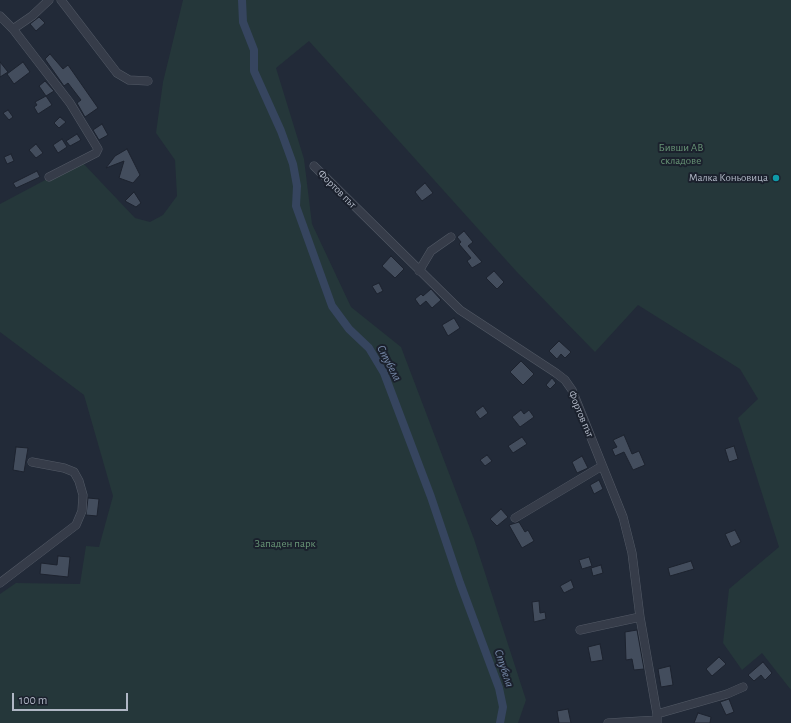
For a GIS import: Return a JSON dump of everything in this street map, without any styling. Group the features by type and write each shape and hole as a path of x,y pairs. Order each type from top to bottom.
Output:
{"street":[{"path":"13,29 32,16 49,0"},
{"path":"61,0 117,73 129,80 148,80"},
{"path":"0,16 13,29 70,103 98,149 96,153 49,177"},
{"name":"Фортов път","path":"314,166 460,310 565,380 572,390 623,517 632,554 640,617 657,719"},
{"path":"419,271 431,251 451,236"},
{"path":"0,583 76,525 82,511 83,495 79,481 74,472 64,468 32,462"},
{"path":"515,518 602,466"},
{"path":"580,630 640,617"},
{"path":"608,723 657,719 743,687"}],"green space":[{"name":"Западен парк","path":"183,0 791,0 791,690 762,653 742,670 723,643 729,589 779,547 738,418 758,399 740,369 638,305 595,352 516,271 309,41 276,68 304,159 312,224 351,307 401,347 474,539 526,700 518,723 0,723 0,594 16,583 80,584 86,546 99,547 113,496 84,395 0,332 0,204 81,161 135,218 150,222 163,215 177,196 175,160 156,133 163,82"}],"building":[{"path":"39,17 45,23 36,31 30,24"},
{"path":"50,54 63,69 68,65 98,108 85,117 77,103 81,100 68,83 64,86 45,59"},
{"path":"0,62 8,72 0,77"},
{"path":"23,62 30,72 14,84 7,74"},
{"path":"45,81 54,91 46,96 39,86"},
{"path":"46,96 52,105 38,114 34,107 37,105 35,102"},
{"path":"8,110 13,117 9,120 3,113"},
{"path":"60,117 66,122 59,128 54,123"},
{"path":"102,124 108,135 99,140 93,130"},
{"path":"77,134 81,140 70,146 66,141"},
{"path":"62,139 67,147 58,153 53,145"},
{"path":"36,144 43,153 36,158 29,150"},
{"path":"127,149 140,175 133,183 119,178 124,161 106,168 115,156"},
{"path":"11,154 14,161 7,164 4,157"},
{"path":"37,171 40,177 16,188 13,183"},
{"path":"425,183 433,193 422,201 415,192"},
{"path":"134,192 141,203 136,207 125,201"},
{"path":"464,231 473,242 468,246 482,262 472,268 467,261 471,258 459,244 461,242 457,237"},
{"path":"391,256 404,269 395,278 382,266"},
{"path":"494,271 504,282 497,289 486,278"},
{"path":"379,283 383,291 377,294 372,286"},
{"path":"431,289 441,300 432,308 426,301 420,306 415,299 421,294 423,296"},
{"path":"454,318 460,328 448,336 442,325"},
{"path":"559,341 571,352 565,358 561,354 557,359 549,351"},
{"path":"521,361 534,374 523,385 510,372"},
{"path":"552,378 556,383 550,389 546,385"},
{"path":"483,406 488,413 480,419 475,412"},
{"path":"521,410 524,414 529,410 534,417 520,427 512,417"},
{"path":"624,435 632,454 639,451 645,465 633,470 624,452 615,456 612,449 617,447 613,440"},
{"path":"522,437 527,444 513,453 508,446"},
{"path":"734,446 738,459 729,462 725,449"},
{"path":"16,447 28,448 24,472 13,470"},
{"path":"487,455 492,461 485,466 480,460"},
{"path":"582,456 588,468 577,473 572,462"},
{"path":"599,480 603,489 594,494 590,485"},
{"path":"88,498 99,499 97,516 86,515"},
{"path":"501,509 508,517 497,526 490,519"},
{"path":"519,522 525,532 528,530 534,541 522,548 509,525"},
{"path":"735,530 741,542 731,547 725,534"},
{"path":"58,556 70,557 68,577 40,574 41,563 57,565"},
{"path":"589,557 592,566 582,569 579,560"},
{"path":"691,561 694,569 670,576 668,568"},
{"path":"601,565 603,573 593,576 591,568"},
{"path":"571,580 574,588 564,593 560,586"},
{"path":"539,601 540,613 545,612 546,619 534,622 532,602"},
{"path":"637,630 644,669 634,670 632,659 626,660 625,632"},
{"path":"600,644 603,660 591,662 588,647"},
{"path":"719,657 726,664 712,676 706,669"},
{"path":"763,662 772,673 765,680 761,675 754,681 748,675"},
{"path":"670,666 673,685 661,687 658,669"},
{"path":"729,699 734,712 726,715 720,702"},
{"path":"568,709 571,723 559,723 557,711"},
{"path":"698,713 711,717 710,723 694,723"}],"waterway":[{"name":"Стубела","path":"242,0 243,22 254,50 254,71 281,131 293,164 297,186 296,206 332,306 349,329 369,348 384,373 431,497 460,583 499,688 503,707 500,723"}],"place":[{"name":"Малка Коньовица","path":"776,178"}],"park label":[{"name":"Бивши АВ складове","path":"681,154"}]}
